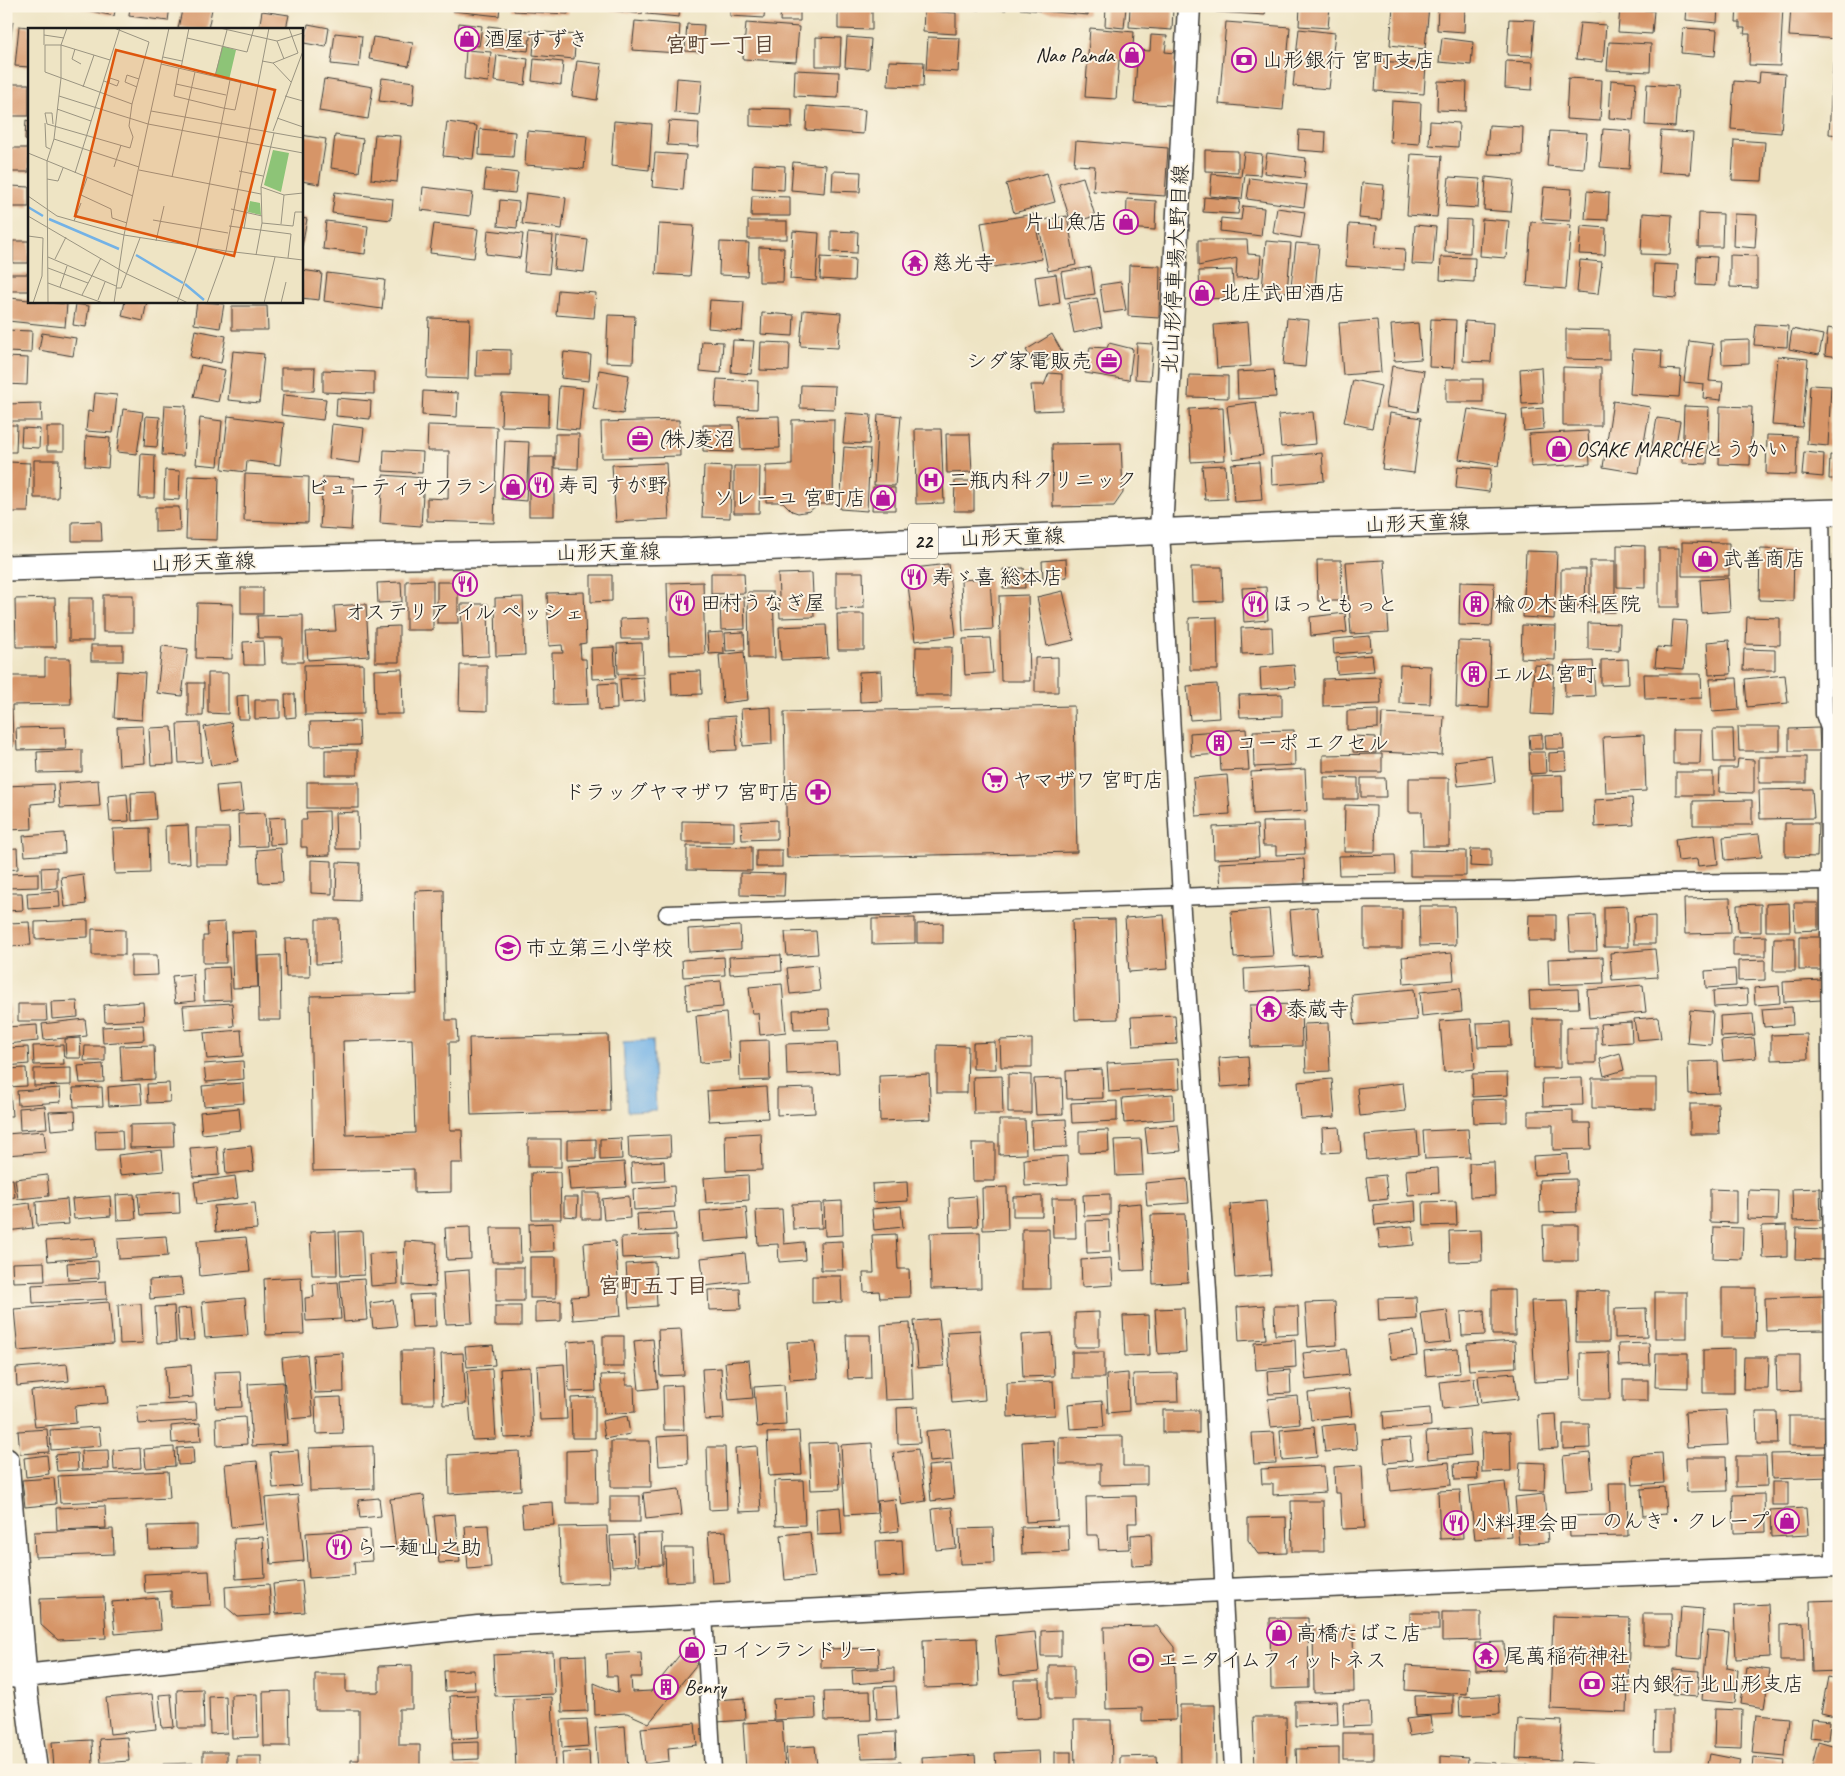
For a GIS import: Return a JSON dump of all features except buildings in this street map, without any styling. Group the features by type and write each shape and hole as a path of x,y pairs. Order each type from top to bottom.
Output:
{"main road":[{"name":"山形天童線","path":"6,568 358,557 682,551 1162,531 1830,512"},
{"path":"6,1461 15,1675"}],"street":[{"name":"北山形停車場大野目線","path":"1162,531 1189,6"},
{"path":"36,1770 15,1675 478,1627 1223,1590 1836,1566 1828,881 1834,727 1824,714 1830,512"},
{"path":"1162,531 1181,898 1208,1290 1233,1770"},
{"path":"667,914 1326,892 1516,890 1662,883 1828,881"},
{"path":"704,1615 713,1770"}],"water":[{"path":"653,1040 656,1110 627,1111 623,1042"}],"place":[{"name":"酒屋すずき","path":"467,39"},
{"name":"Nao Panda","path":"1132,55"},
{"name":"山形銀行 宮町支店","path":"1244,60"},
{"name":"片山魚店","path":"1126,222"},
{"name":"慈光寺","path":"915,263"},
{"name":"北庄武田酒店","path":"1202,293"},
{"name":"シダ家電販売","path":"1109,361"},
{"name":"(株)菱沼","path":"640,439"},
{"name":"OSAKE MARCHEとうかい","path":"1559,449"},
{"name":"二瓶内科クリニック","path":"931,480"},
{"name":"寿司 すが野","path":"541,485"},
{"name":"ビューティサフラン","path":"513,487"},
{"name":"ソレーユ 宮町店","path":"883,498"},
{"name":"武善商店","path":"1705,559"},
{"name":"寿ゞ喜 総本店","path":"914,577"},
{"name":"オステリア イル ペッシェ","path":"465,584"},
{"name":"田村うなぎ屋","path":"682,603"},
{"name":"ほっともっと","path":"1255,604"},
{"name":"楡の木歯科医院","path":"1476,604"},
{"name":"エルム宮町","path":"1474,674"},
{"name":"コーポ エクセル","path":"1219,743"},
{"name":"ヤマザワ 宮町店","path":"995,780"},
{"name":"ドラッグヤマザワ 宮町店","path":"818,792"},
{"name":"市立第三小学校","path":"508,948"},
{"name":"泰蔵寺","path":"1269,1009"},
{"name":"のんき・クレープ","path":"1787,1521"},
{"name":"小料理会田","path":"1456,1523"},
{"name":"らー麺山之助","path":"339,1547"},
{"name":"高橋たばこ店","path":"1279,1633"},
{"name":"コインランドリー","path":"692,1650"},
{"name":"尾萬稲荷神社","path":"1486,1656"},
{"name":"エニタイムフィットネス","path":"1141,1660"},
{"name":"荘内銀行 北山形支店","path":"1592,1684"},
{"name":"Benry","path":"666,1687"}],"district":[{"name":"宮町一丁目","path":"720,45"},
{"name":"宮町五丁目","path":"653,1286"}]}
